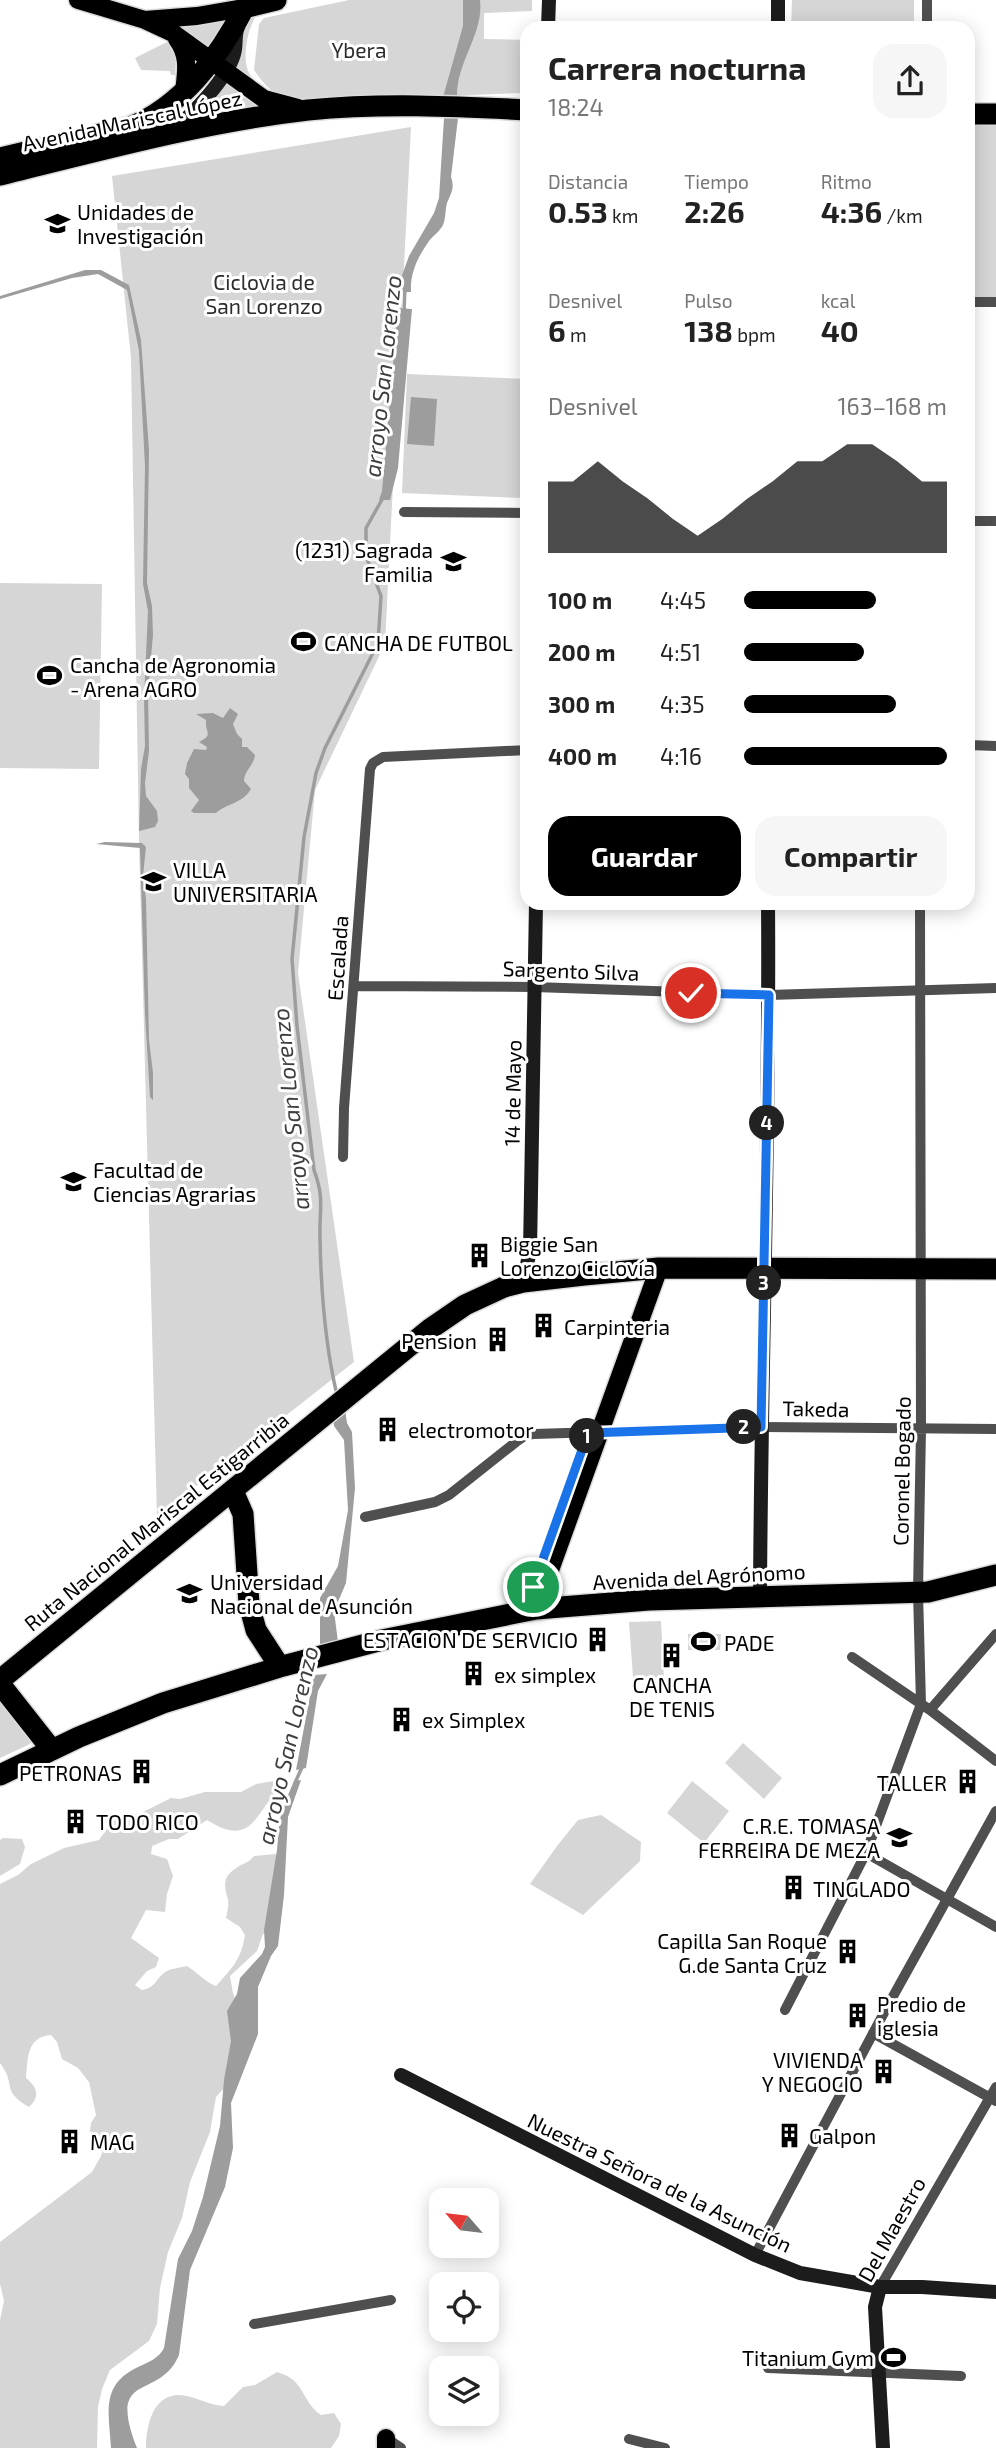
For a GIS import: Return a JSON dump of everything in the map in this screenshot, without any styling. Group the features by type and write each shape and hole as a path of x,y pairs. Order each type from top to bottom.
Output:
{"highway":[{"path":"244,4 276,0"},
{"name":"Avenida Mariscal López","path":"0,158 130,127 150,119 217,66 244,4"},
{"name":"Avenida Mariscal López","path":"0,175 172,132 309,110 435,107 520,110"},
{"path":"975,114 996,114"},
{"name":"Ruta Nacional Mariscal Estigarribia","path":"0,1682 382,1368 457,1310 481,1296 523,1282 653,1269 996,1269"},
{"path":"0,1775 51,1750 163,1703 282,1666 256,1630 249,1604 243,1514 233,1491"},
{"name":"Avenida del Agrónomo","path":"282,1666 382,1640 536,1609 649,1600 928,1592 996,1575"},
{"path":"0,1682 51,1750"}],"main road":[{"path":"78,0 145,20 173,33 264,99 309,110"},
{"path":"145,20 197,16 244,4"},
{"path":"173,33 184,48 188,61 184,92"},
{"path":"536,1609 594,1432 653,1269"}],"street":[{"path":"548,21 549,0"},
{"path":"778,0 778,21"},
{"path":"927,0 927,21"},
{"path":"172,132 208,96 217,66"},
{"path":"975,302 996,302"},
{"path":"404,512 520,513"},
{"path":"975,521 996,521"},
{"path":"975,745 996,746"},
{"name":"Escalada","path":"343,1157 344,1108 370,769 373,763 383,757 520,750"},
{"name":"14 de Mayo","path":"523,1282 530,1251 536,910"},
{"path":"760,1596 768,910"},
{"name":"Coronel Bogado","path":"785,2010 866,1853 925,1707 918,1592 921,1429 920,910"},
{"name":"Sargento Silva","path":"354,986 534,987 769,995 996,988"},
{"name":"Takeda","path":"365,1517 435,1502 449,1495 526,1436 761,1427 996,1429"},
{"path":"925,1707 996,1634"},
{"path":"852,1657 925,1707 996,1761"},
{"path":"755,2255 873,2033 996,1811"},
{"path":"866,1853 996,1927"},
{"path":"873,2033 994,2095"},
{"name":"Nuestra Señora de la Asunción","path":"401,2075 755,2255 800,2273 880,2287 996,2292"},
{"name":"Del Maestro","path":"883,2448 875,2307 880,2287 994,2095"},
{"path":"254,2324 391,2300"},
{"path":"768,2368 961,2376"},
{"path":"629,2440 665,2448"}],"green space":[{"name":"Ybera","path":"349,0 532,0 532,11 484,13 484,39 520,40 520,93 308,101 283,97 271,90 254,70 259,24 264,18"},
{"path":"792,0 914,0 914,21 791,21"},
{"path":"257,14 249,34 246,65 259,85 237,72 236,64 242,32"},
{"path":"225,19 208,47 176,27 176,24"},
{"path":"167,42 176,58 175,75 171,75 170,71 141,70 135,58"},
{"path":"224,81 257,104 256,107 196,116"},
{"path":"975,121 996,122 996,298 975,297"},
{"name":"Ciclovia de San Lorenzo","path":"411,127 385,644 315,790 298,973 354,1362 157,1517 139,842 131,358 112,176"},
{"path":"407,374 520,379 520,498 402,493"},
{"name":"Cancha de Agronomia - Arena AGRO","path":"0,583 102,584 99,769 0,768"},
{"path":"661,1621 664,1678 633,1677 629,1622"},
{"name":"PADE","path":"688,1634 721,1634 720,1650 688,1650"},
{"path":"0,1689 36,1738 28,1745 0,1758"},
{"path":"743,1743 782,1778 764,1799 725,1763"},
{"path":"274,1781 279,1788 250,1825 243,1829 233,1831 207,1820 178,1839 169,1839 152,1846 151,1854 167,1859 173,1876 165,1912 146,1910 131,1938 159,1958 156,1967 147,1971 135,1985 142,1990 152,1986 166,1971 187,1966 216,1986 238,1957 245,1935 240,1927 226,1918 228,1902 225,1883 228,1876 254,1856 280,1856 276,1931 263,1934 257,1951 230,1976 238,2006 225,2087 216,2097 210,2132 190,2182 182,2218 168,2252 160,2288 157,2324 149,2341 110,2370 98,2407 97,2448 0,2448 0,2320 4,2301 0,2284 0,2242 92,2172 104,2145 90,2131 96,2115 89,2082 78,2068 62,2059 57,2042 51,2035 37,2040 30,2050 26,2078 33,2085 36,2096 29,2107 15,2096 0,2063 0,1884 18,1875 31,1864 64,1848 99,1840 115,1818 141,1813 171,1798 180,1799 205,1792 241,1792 256,1784"},
{"path":"692,1781 729,1811 704,1843 667,1813"},
{"path":"601,1815 641,1842 640,1861 583,1915 530,1884 578,1820"},
{"path":"22,1839 25,1847 20,1864 0,1876 0,1840"},
{"path":"277,2372 293,2380 321,2415 334,2413 341,2424 339,2436 331,2448 146,2448 150,2419 154,2410 167,2398 187,2396 224,2406 243,2387 255,2385"}],"shaded area":[{"path":"463,0 480,0 478,25 461,72 457,97 443,97 463,26"},
{"path":"444,118 458,118 451,177 453,187 444,222 418,259 413,271 411,292 396,292 409,256 434,213 439,198"},
{"path":"85,270 101,270 129,285 141,340 149,450 147,583 152,606 153,635 148,691 149,751 145,783 146,796 157,811 158,821 155,827 139,831 141,769 145,746 148,611 143,584 145,466 139,351 127,290 98,274 72,278 0,299 0,296"},
{"path":"398,308 412,309 398,468 390,500 379,500 382,491"},
{"path":"411,397 437,399 434,446 407,444"},
{"path":"230,708 238,714 233,724 242,739 242,747 247,747 255,755 244,778 251,789 239,801 216,813 194,813 191,811 199,800 189,788 189,779 185,774 194,749 206,750 207,747 199,742 208,733 206,720 196,714 213,713 223,718"},
{"path":"142,843 146,847 143,876 153,1100 150,1097 145,1014 140,848 96,844"},
{"path":"345,1409 347,1423 352,1432 355,1488 346,1583 334,1611 338,1642 320,1646 320,1598 338,1566 348,1510 344,1440 334,1426 333,1419"},
{"path":"327,1674 318,1691 306,1768 296,1770 314,1675"},
{"path":"301,1780 288,1817 278,1946 258,1987 258,2034 231,2103 233,2148 225,2187 190,2270 179,2355 160,2378 131,2396 128,2407 129,2423 137,2448 111,2448 109,2412 112,2391 126,2374 153,2359 164,2348 178,2259 192,2231 203,2197 220,2126 231,2041 227,2011 237,1994 240,1978 265,1947 264,1930 282,1809 294,1781"}],"waterway":[{"name":"arroyo San Lorenzo","path":"404,312 405,288"},
{"name":"arroyo San Lorenzo","path":"337,1395 324,1318 320,1197 314,1170 297,1026 292,959 304,837 316,773 325,748 378,643 381,596 366,556 366,528 384,496"},
{"name":"arroyo San Lorenzo","path":"295,1783 302,1767"}],"place":[{"name":"Unidades de Investigación","path":"57,223"},
{"name":"(1231) Sagrada Familia","path":"453,561"},
{"name":"CANCHA DE FUTBOL","path":"304,642"},
{"name":"Cancha de Agronomia - Arena AGRO","path":"50,676"},
{"name":"VILLA UNIVERSITARIA","path":"153,881"},
{"name":"Facultad de Ciencias Agrarias","path":"73,1181"},
{"name":"Biggie San Lorenzo Ciclovía","path":"480,1255"},
{"name":"Carpinteria","path":"544,1326"},
{"name":"Pension","path":"497,1340"},
{"name":"electromotor","path":"388,1429"},
{"name":"Universidad Nacional de Asunción","path":"190,1593"},
{"name":"ESTACION DE SERVICIO","path":"598,1639"},
{"name":"PADE","path":"704,1642"},
{"name":"CANCHA DE TENIS","path":"672,1655"},
{"name":"ex simplex","path":"474,1674"},
{"name":"ex Simplex","path":"402,1719"},
{"name":"PETRONAS","path":"142,1772"},
{"name":"TALLER","path":"967,1782"},
{"name":"TODO RICO","path":"76,1821"},
{"name":"C.R.E. TOMASA FERREIRA DE MEZA","path":"900,1837"},
{"name":"TINGLADO","path":"793,1888"},
{"name":"Capilla San Roque G.de Santa Cruz","path":"847,1952"},
{"name":"Predio de iglesia","path":"857,2015"},
{"name":"VIVIENDA Y NEGOCIO","path":"883,2071"},
{"name":"Galpon","path":"789,2135"},
{"name":"MAG","path":"70,2141"},
{"name":"Titanium Gym","path":"894,2357"}],"route":[{"path":"533,1587 588,1433 761,1427 769,995 691,993"}]}
